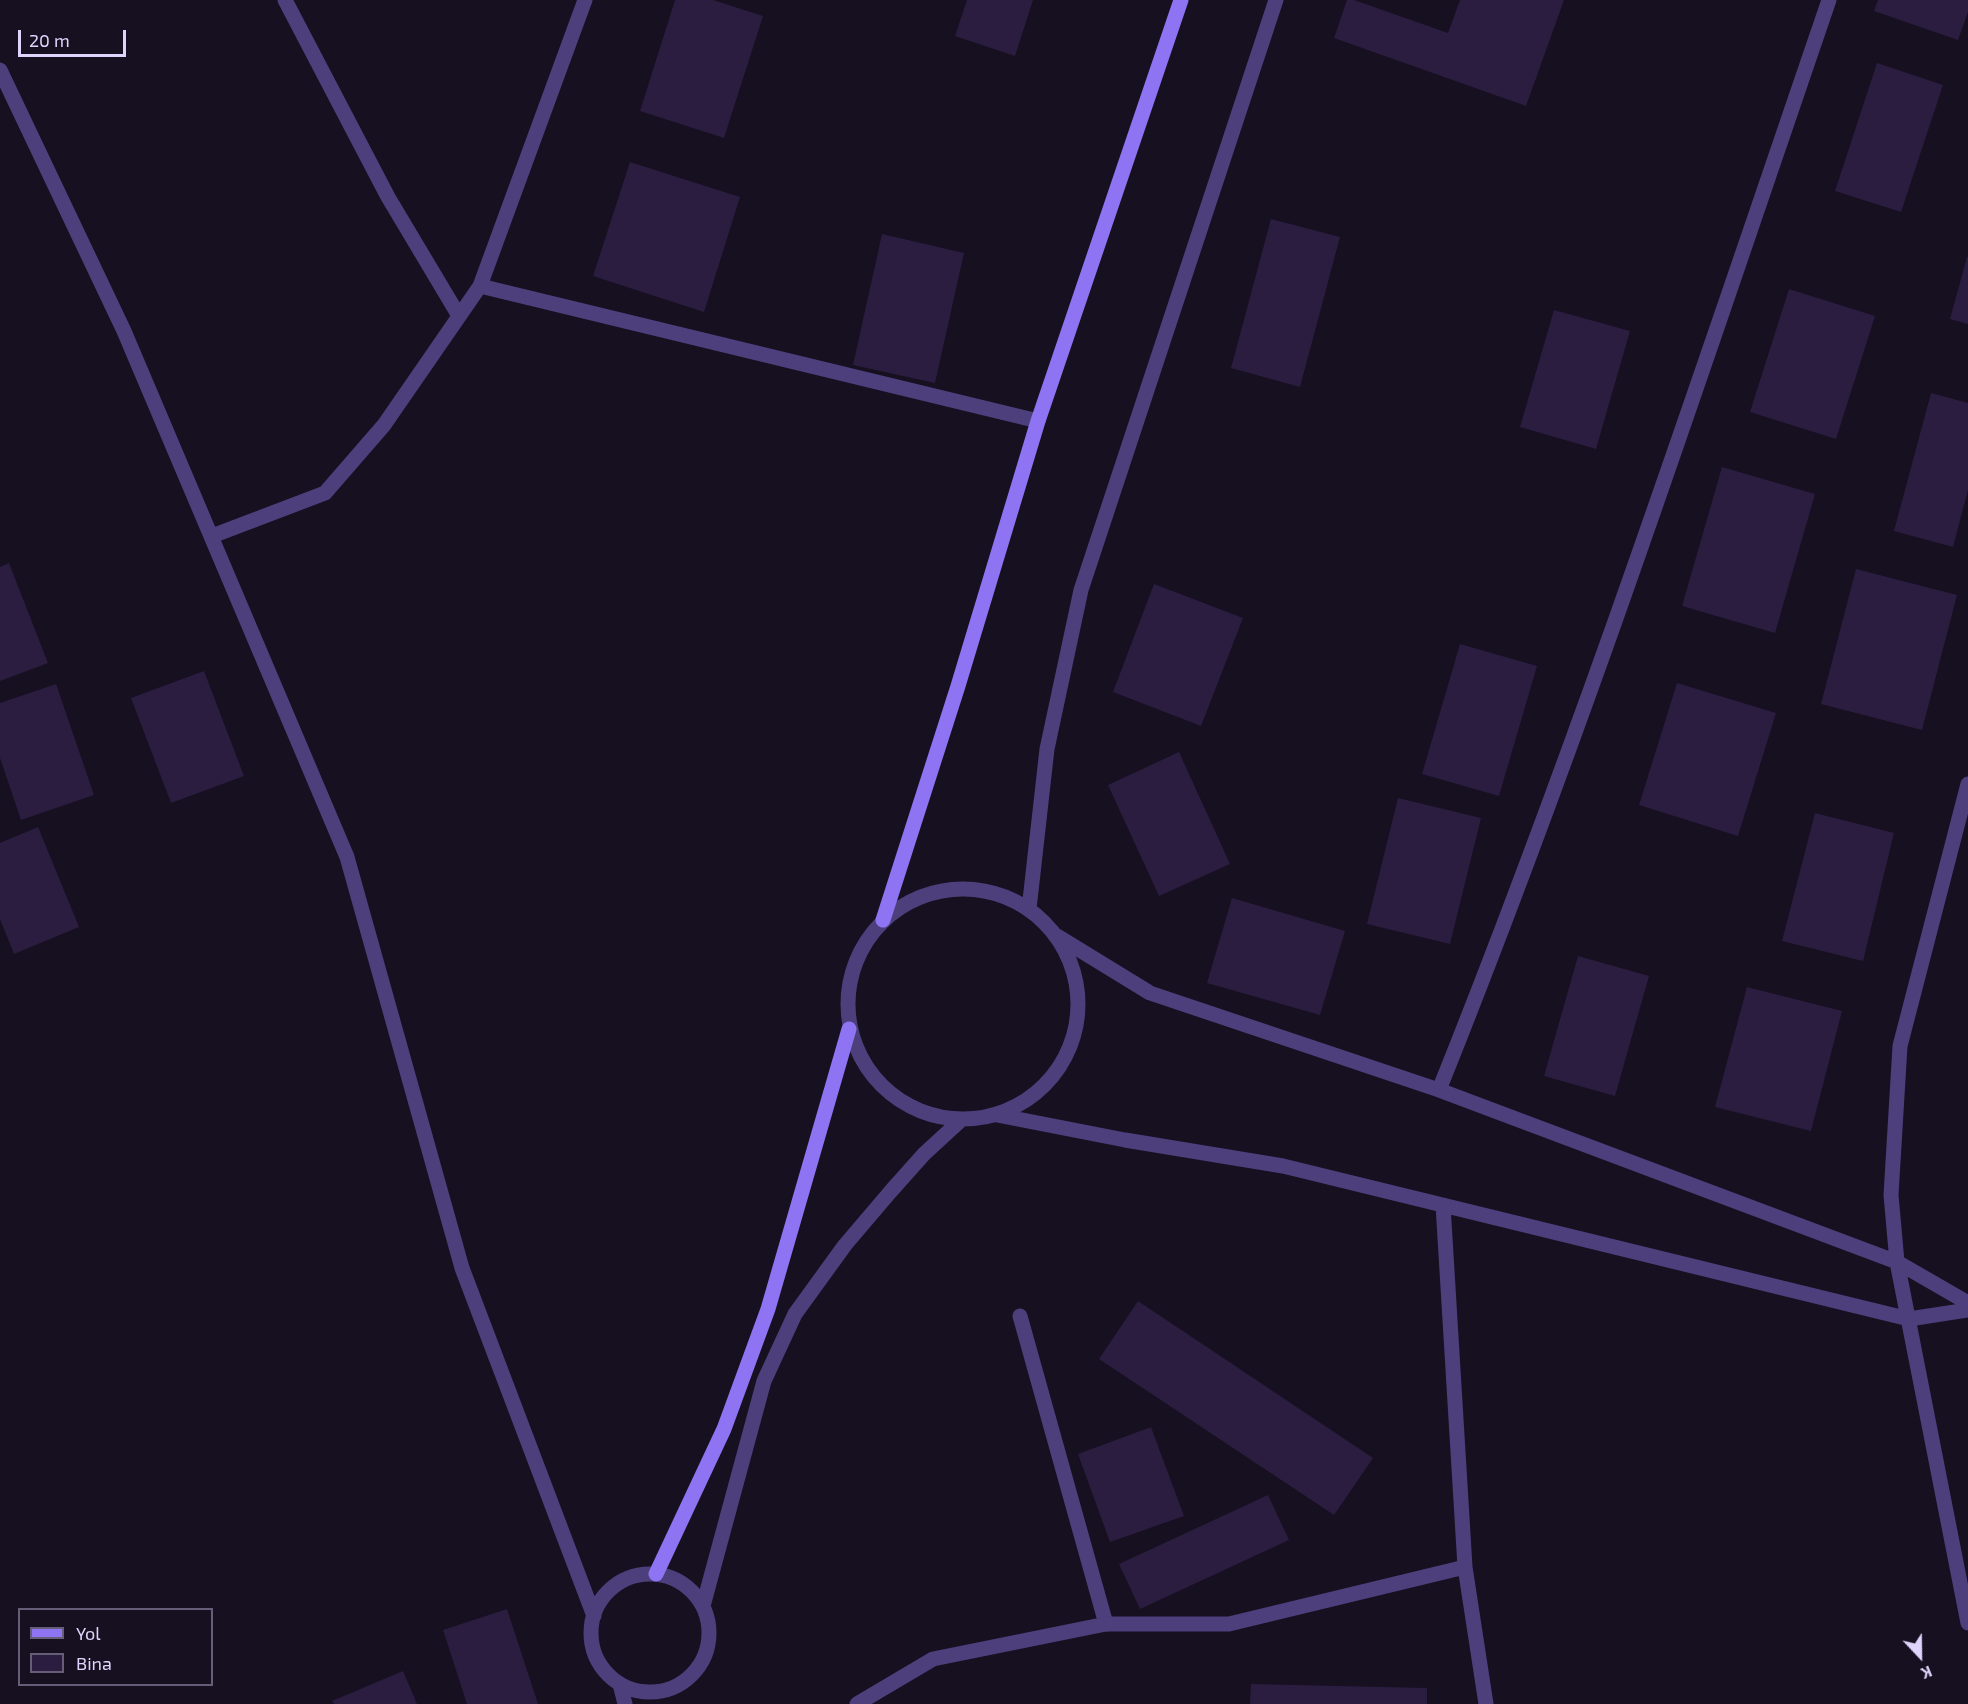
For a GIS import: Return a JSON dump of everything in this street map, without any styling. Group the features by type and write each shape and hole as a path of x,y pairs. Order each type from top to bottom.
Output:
{"main road":[{"path":"883,921 958,686 1038,421 1180,0"},
{"path":"656,1574 724,1429 768,1309 849,1029"}],"street":[{"path":"285,0 388,197 459,316"},
{"path":"212,536 325,493 384,424 480,286 585,0"},
{"path":"1029,909 1047,748 1081,590 1275,0"},
{"path":"1439,1090 1479,990 1625,596 1829,0"},
{"path":"0,70 124,331 347,857 462,1268 594,1616"},
{"path":"480,286 1038,421"},
{"path":"1968,784 1900,1046 1891,1195 1897,1262 1968,1623"},
{"path":"1057,936 1073,969 1079,1005 1073,1041 1056,1073 1030,1099 997,1115 961,1120 925,1114 890,1095 864,1066 849,1029 848,990 860,952 883,921 916,899 954,889 993,892 1029,909 1057,936 1150,993 1439,1090 1897,1262 1968,1304"},
{"path":"997,1115 1125,1140 1283,1166 1909,1319 1968,1310"},
{"path":"703,1606 764,1381 795,1314 844,1245 924,1154 961,1120"},
{"path":"1443,1205 1465,1567 1486,1704"},
{"path":"1020,1316 1106,1624"},
{"path":"857,1704 933,1659 1106,1624 1229,1624 1465,1567"},
{"path":"656,1574 676,1580 692,1591 703,1606 709,1624 709,1643 702,1661 691,1676 675,1687 657,1692 638,1691 620,1684 606,1672 596,1656 591,1636 594,1616 603,1598 617,1585 636,1576 656,1574"},
{"path":"620,1684 625,1704"}],"building":[{"path":"675,0 713,0 763,16 724,138 640,111"},
{"path":"967,0 1033,0 1015,56 955,36"},
{"path":"1347,0 1354,0 1448,33 1460,0 1564,0 1526,106 1334,38"},
{"path":"1878,0 1968,0 1968,12 1958,40 1874,11"},
{"path":"1877,63 1943,85 1901,212 1835,191"},
{"path":"630,162 740,197 704,312 593,276"},
{"path":"1271,219 1340,237 1300,387 1231,368"},
{"path":"882,234 964,253 935,383 853,365"},
{"path":"1968,257 1968,324 1950,319"},
{"path":"1789,289 1875,316 1836,439 1750,412"},
{"path":"1554,310 1630,331 1596,449 1520,427"},
{"path":"1931,393 1968,403 1968,490 1953,547 1894,531"},
{"path":"1722,467 1815,494 1775,633 1682,606"},
{"path":"9,563 48,663 0,681 0,567"},
{"path":"1856,569 1957,595 1922,730 1821,704"},
{"path":"1154,584 1243,618 1201,726 1113,692"},
{"path":"1460,644 1537,666 1499,796 1422,774"},
{"path":"204,671 244,776 171,803 131,698"},
{"path":"1677,683 1776,713 1738,836 1639,805"},
{"path":"56,684 94,795 21,820 0,758 0,703"},
{"path":"1179,752 1230,864 1159,896 1108,785"},
{"path":"1398,798 1481,818 1450,944 1367,924"},
{"path":"1815,813 1894,833 1863,961 1782,941"},
{"path":"38,827 79,927 14,954 0,919 0,843"},
{"path":"1232,898 1345,931 1320,1015 1207,983"},
{"path":"1578,956 1649,976 1615,1096 1544,1076"},
{"path":"1747,987 1842,1011 1811,1131 1715,1107"},
{"path":"1138,1301 1373,1458 1334,1515 1099,1359"},
{"path":"1151,1427 1184,1516 1110,1542 1078,1454"},
{"path":"1268,1495 1289,1540 1140,1609 1119,1564"},
{"path":"507,1609 538,1704 467,1704 443,1630"},
{"path":"403,1671 417,1704 334,1704 332,1701"},
{"path":"1251,1684 1427,1688 1427,1704 1250,1704"}]}
